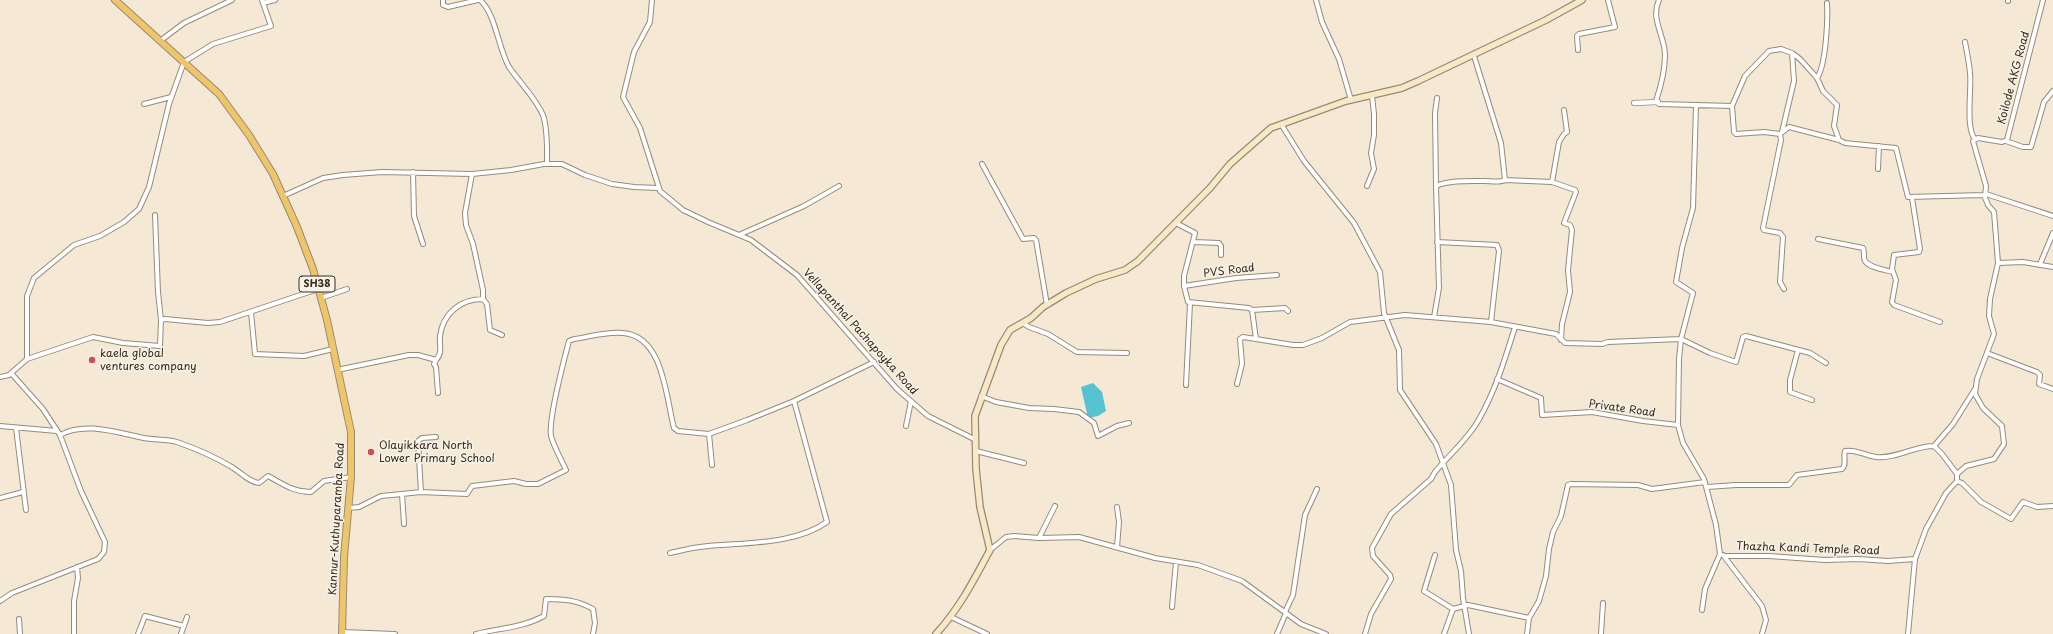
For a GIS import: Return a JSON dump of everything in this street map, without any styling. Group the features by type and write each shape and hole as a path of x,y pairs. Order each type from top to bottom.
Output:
{"main road":[{"name":"Kannur-Kuthuparamba Road","path":"115,0 219,94 245,130 273,174 297,227 321,298 352,432 352,477 344,557 342,633"},
{"path":"936,634 951,617 990,550 980,507 975,416 981,396 1001,345 1010,330 1072,290 1096,279 1125,270 1138,261 1176,223 1230,164 1270,128 1351,100 1402,88 1474,56 1582,0"}],"street":[{"path":"160,41 184,23 232,0"},
{"path":"27,359 26,296 34,278 74,246 100,236 124,222 139,209 149,187 158,145 171,97 184,62 213,44 271,26 263,1 275,0"},
{"path":"443,0 443,4 448,6 479,0 490,13 497,39 509,67 530,93 543,116 547,140 548,164"},
{"path":"283,196 323,178 382,172 472,174 548,164 562,164 585,175 612,184 658,188 640,128 624,97 634,52 650,22 652,0"},
{"path":"1316,0 1322,22 1339,59 1351,100"},
{"path":"1578,50 1577,36 1579,34 1615,27 1608,0"},
{"path":"1658,102 1656,101 1662,82 1665,53 1655,8 1659,0"},
{"name":"Koilode AKG Road","path":"1975,139 1982,138 2002,142 2006,141 2043,0"},
{"path":"1817,78 1821,71 1825,46 1827,3"},
{"path":"1957,474 1966,466 1994,459 2004,444 2002,426 1983,408 1975,394 1994,334 1988,316 1998,263 1994,212 1985,196 1984,178 1973,141 1975,139 1971,125 1969,93 1970,72 1965,42"},
{"path":"1839,140 1834,126 1837,105 1823,91 1817,78 1800,59 1781,48 1769,51 1745,76 1732,106 1734,132 1736,134 1764,132 1781,133 1789,127 1839,140 1845,143 1896,148 1908,197 1984,195 2053,216"},
{"path":"1784,289 1780,282 1783,237 1780,233 1764,230 1763,228 1781,140 1781,133 1794,81 1792,54"},
{"path":"1474,56 1501,143 1506,180"},
{"path":"2006,141 2023,147 2031,146 2044,102 2053,91"},
{"path":"1367,186 1374,169 1371,153 1374,138 1372,96"},
{"path":"144,104 171,97"},
{"path":"1434,317 1439,288 1435,113 1437,98"},
{"path":"1634,103 1658,102 1732,106"},
{"path":"1696,105 1693,208 1676,277 1676,282 1693,293 1681,339 1677,385 1678,424 1683,442 1698,465 1706,485 1722,555 1762,606 1766,620 1762,634"},
{"path":"1552,182 1559,142 1567,132 1564,110"},
{"path":"1281,124 1304,161 1354,223 1380,272 1386,317 1399,350 1400,390 1436,444 1452,485 1456,550 1461,571 1464,606 1469,634"},
{"path":"1878,169 1879,146"},
{"path":"982,164 1023,239 1034,238 1036,240 1047,305"},
{"path":"413,172 414,216 423,244"},
{"path":"472,174 465,213 466,225 473,244 484,299 488,304 490,330 502,335"},
{"path":"1436,186 1470,181 1501,182 1506,180 1552,182 1574,188 1576,192 1564,223 1570,225 1572,230 1568,270 1570,292 1562,324 1561,340"},
{"path":"739,235 804,206 839,186"},
{"name":"Vellapanthal Pachapoyka Road","path":"658,188 683,210 751,240 797,275 897,389 928,416 976,440"},
{"path":"1912,198 1919,252 1894,255 1893,272 1896,280 1892,302 1894,305 1940,322"},
{"path":"0,377 9,375 27,359 93,336 123,343 160,346 161,320 158,292 155,215"},
{"path":"1176,223 1195,233 1194,242 1186,266 1184,286 1190,302 1186,385"},
{"path":"2040,264 2053,233"},
{"path":"1818,239 1863,248 1864,260 1866,262 1875,267 1893,272"},
{"name":"PVS Road","path":"1194,242 1219,243 1221,246 1221,255"},
{"path":"1437,242 1497,244 1499,251 1491,322"},
{"path":"1998,263 2023,262 2053,267"},
{"name":"PVS Road","path":"1184,286 1236,278 1277,275"},
{"path":"161,320 165,319 208,323 220,322 318,289"},
{"path":"321,298 347,289"},
{"path":"438,393 436,367 434,364 440,352 440,336 443,325 454,308 474,299 484,299"},
{"path":"1190,302 1249,308 1252,310 1285,308 1288,311"},
{"path":"1252,310 1256,339"},
{"path":"251,312 255,354 304,356 333,349"},
{"path":"1237,384 1242,364 1240,339 1242,337 1293,345 1303,345 1322,338 1350,322 1405,315 1491,322 1556,334 1565,343 1602,344 1608,342 1681,339 1730,362 1736,362 1740,342 1746,336 1810,354 1826,363"},
{"path":"1023,323 1029,327 1048,334 1077,352 1126,353"},
{"path":"1365,634 1371,614 1391,579 1390,575 1373,556 1372,548 1391,514 1426,484 1443,462 1469,434 1478,421 1497,379 1514,327"},
{"path":"349,508 359,507 381,496 421,492 467,494 472,486 514,481 532,485 538,484 566,470 551,435 554,409 569,341 574,339 618,333 635,336 650,350 662,371 674,428 678,431 709,434 794,401 874,362"},
{"path":"1796,350 1790,380 1790,392 1812,400"},
{"path":"1987,353 2037,372 2040,375 2039,384 2053,389"},
{"path":"337,370 409,355 418,355 436,360"},
{"path":"0,601 12,592 98,559 104,552 105,542 81,491 60,435 43,409 11,373"},
{"name":"Private Road","path":"1497,379 1541,398 1542,415 1592,412 1643,421 1678,424"},
{"path":"1527,634 1529,618 1539,601 1546,576 1549,549 1553,532 1561,516 1568,485 1638,485 1652,490 1706,485 1789,485 1797,476 1842,469 1845,464 1845,452 1884,457 1901,454 1918,448 1934,446 1953,424 1976,387"},
{"path":"981,396 996,402 1029,408 1079,412 1094,423 1098,436 1116,426 1129,423"},
{"path":"670,553 700,547 778,540 809,531 827,522 794,401"},
{"path":"906,426 911,401"},
{"path":"0,426 57,431"},
{"path":"16,428 26,510"},
{"path":"60,435 69,430 96,429 126,433 143,438 176,442 230,466 254,482 259,483 268,476 286,487 302,492 311,492 324,480 352,477"},
{"path":"709,434 712,465"},
{"path":"421,492 418,441 422,438 436,437"},
{"path":"1908,634 1915,559 1926,529 1946,493 1957,481 1957,474 1934,446"},
{"path":"976,451 1024,463"},
{"path":"1957,481 1962,482 1981,502 2011,519 2023,502 2037,507 2053,506"},
{"path":"1277,634 1293,595 1305,515 1317,490"},
{"path":"0,498 23,492"},
{"path":"402,494 404,524"},
{"path":"1039,538 1055,506"},
{"path":"1117,507 1119,522 1117,547"},
{"path":"990,550 1006,538 1014,536 1039,538 1079,537 1176,562 1198,565 1242,581 1302,624 1326,634"},
{"path":"1436,555 1424,591 1453,609 1468,605 1529,618"},
{"path":"1702,610 1705,589 1722,555"},
{"name":"Thazha Kandi Temple Road","path":"1722,555 1769,556 1825,560 1858,559 1888,561 1899,558 1915,559"},
{"path":"1172,607 1176,562"},
{"path":"74,634 74,601 78,578 77,567"},
{"path":"476,634 518,627 534,621 544,616 546,600 567,599 584,604 593,609 595,623 593,634"},
{"path":"1601,634 1603,603"},
{"path":"1444,634 1453,609"},
{"path":"138,634 145,616 184,626"},
{"path":"181,634 187,617"},
{"path":"951,617 987,634"},
{"path":"19,619 20,634"},
{"path":"342,633 395,634"}],"water":[{"path":"1093,383 1102,392 1106,411 1098,416 1088,418 1081,387"}],"place":[{"name":"kaela global ventures company","path":"92,360"},
{"name":"Olayikkara North Lower Primary School","path":"371,452"}]}
